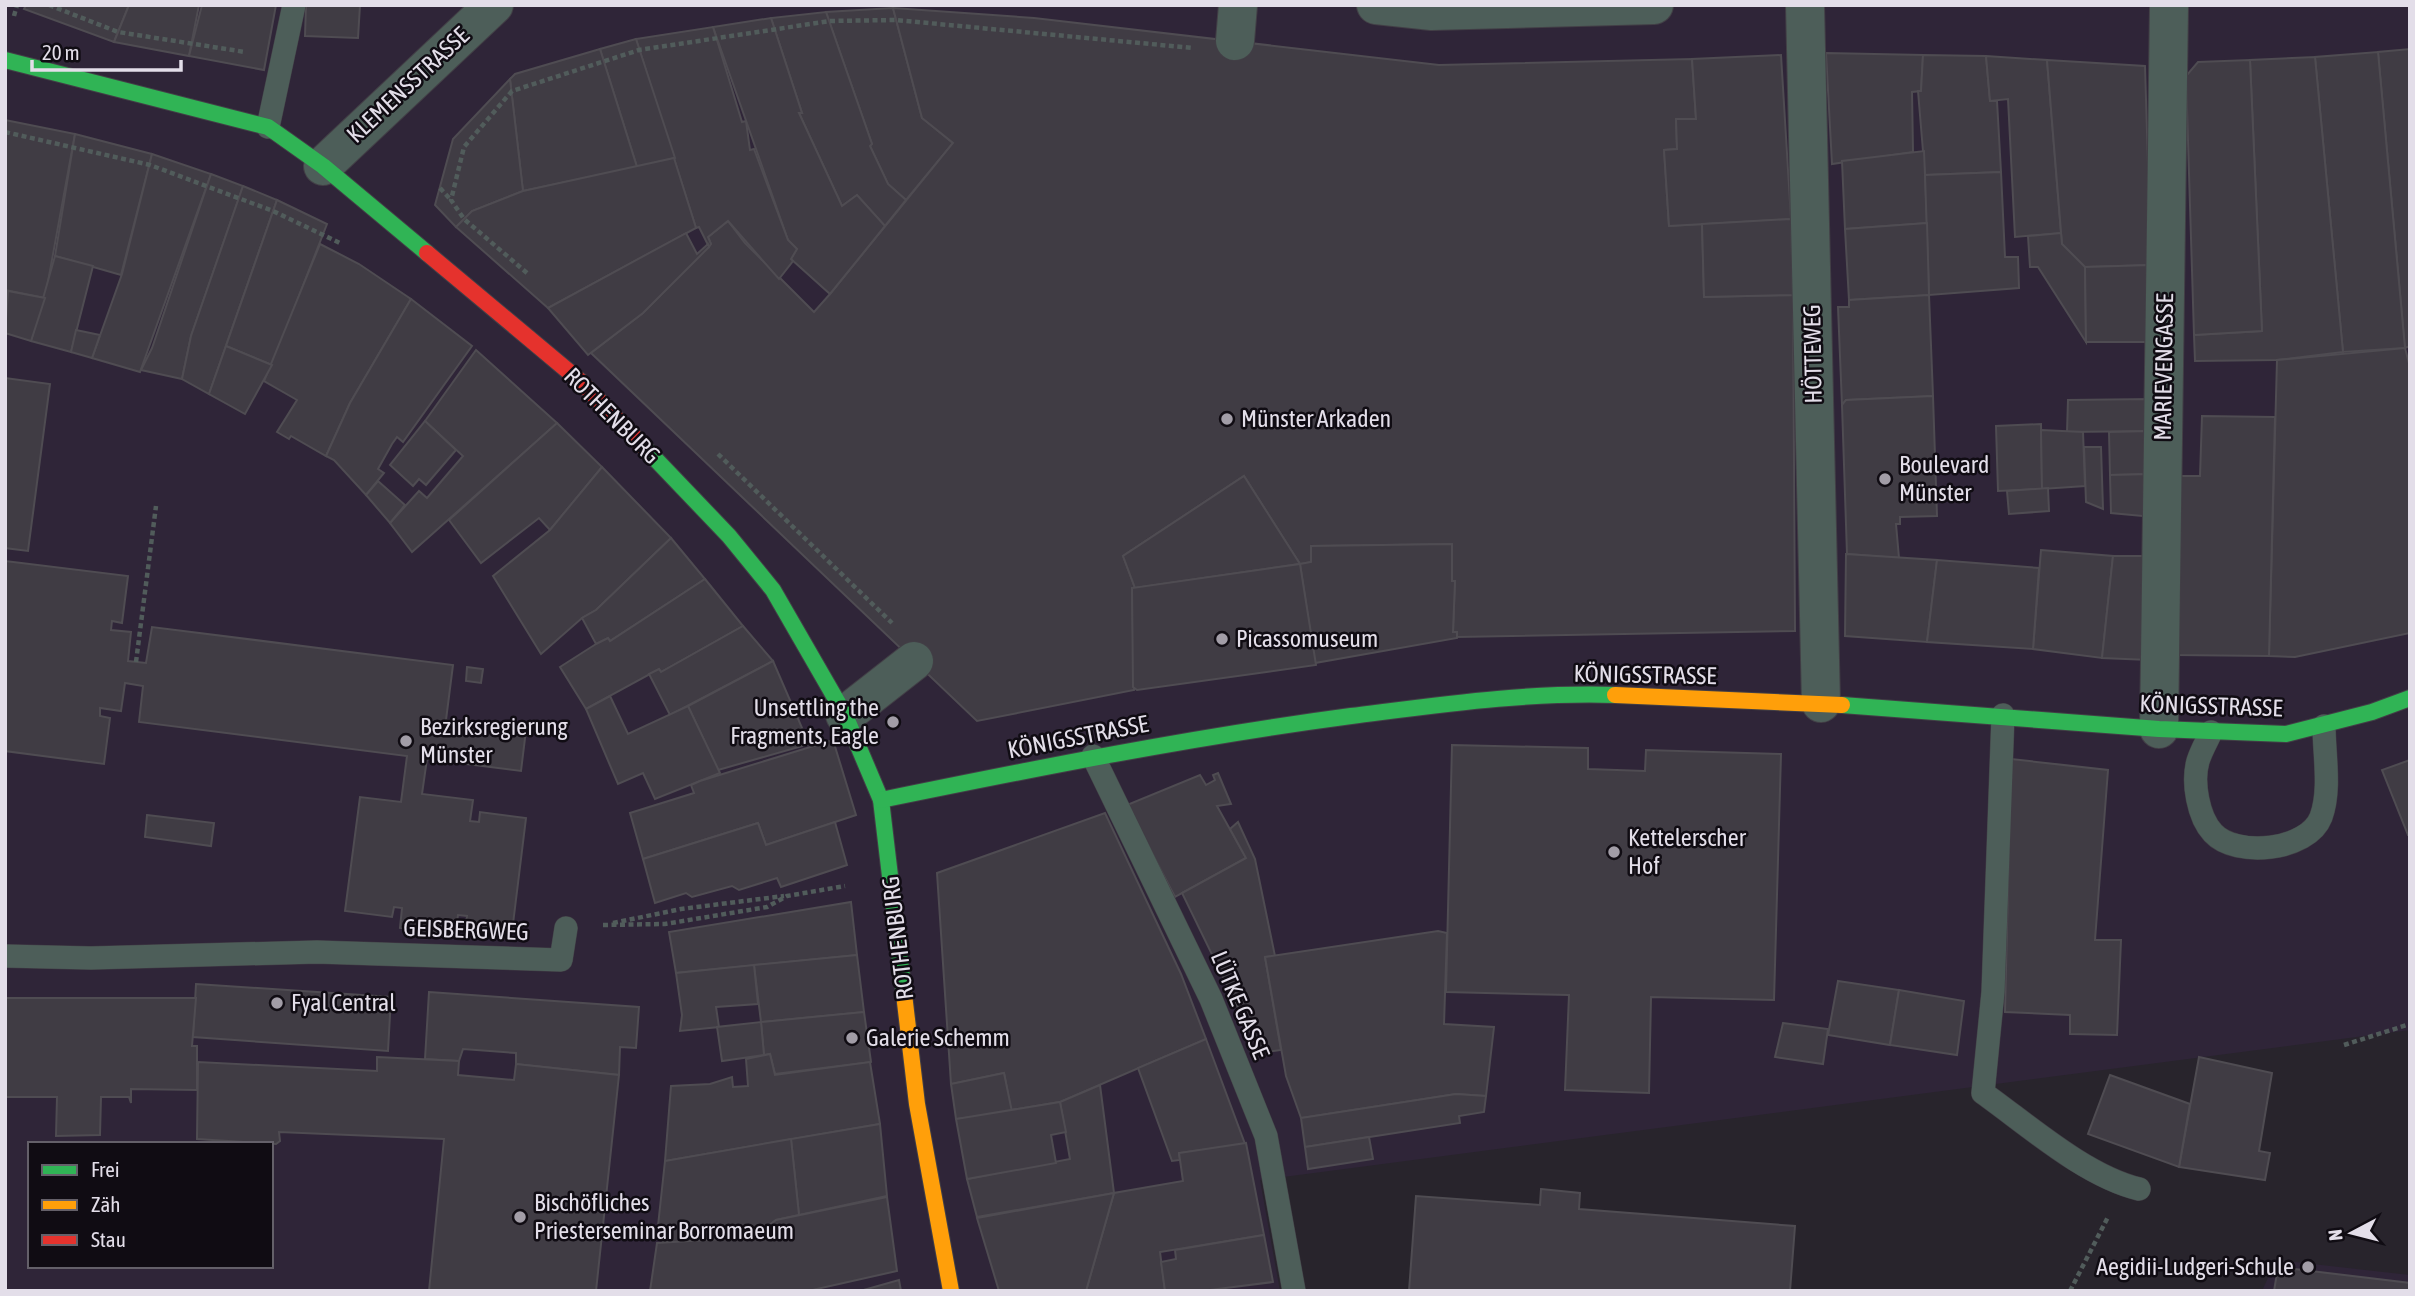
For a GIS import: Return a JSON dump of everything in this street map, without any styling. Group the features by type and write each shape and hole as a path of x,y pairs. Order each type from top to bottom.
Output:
{"street":[{"name":"KLEMENSSTRASSE","path":"323,166 494,5"},
{"path":"1376,5 1432,8 1654,5"},
{"name":"HÖTTEWEG","path":"1805,5 1821,704"},
{"name":"MARIEVENGASSE","path":"2159,729 2169,5"},
{"path":"5,60 268,127"},
{"name":"ROTHENBURG","path":"268,127 323,166 580,381 729,536 773,590 845,715 881,800 917,1104 951,1291"},
{"path":"845,715 914,661"},
{"name":"KÖNIGSSTRASSE","path":"881,800 1093,756 1233,732 1498,698 1608,695 1821,704 2003,715 2159,729 2286,734 2323,726 2410,698"}],"lane":[{"path":"268,127 293,5"},
{"path":"2003,715 1993,992 1983,1093 2066,1152 2132,1187"},
{"path":"2211,732 2198,762 2197,791 2203,817 2214,834 2234,845 2259,848 2285,846 2306,835 2320,820 2325,804 2323,726"},
{"name":"LÜTKE GASSE","path":"1093,756 1211,999 1266,1136 1294,1291"},
{"name":"GEISBERGWEG","path":"5,956 91,958 317,952 561,960 566,928"}],"path":[{"path":"49,5 118,32 254,54"},
{"path":"451,200 464,147 512,91 639,50 830,21 896,20 1198,48"},
{"path":"5,132 150,165 273,211 323,235"},
{"path":"440,188 464,219 538,282"},
{"path":"709,445 894,625"},
{"path":"136,662 156,506"},
{"name":"GEISBERGWEG","path":"566,928 665,924 766,907 787,896 891,877"},
{"path":"602,925 693,907 787,896"},
{"path":"2344,1045 2410,1024"},
{"path":"2070,1291 2132,1187"}],"shaded area":[{"path":"5,5 2410,5 2410,1030 1260,1180 1280,1291 5,1291"},
{"name":"Aegidii-Ludgeri-Schule","path":"2276,1260 2410,1275 2410,1291 2262,1291"}],"building":[{"path":"26,5 129,5 114,42 24,9"},
{"path":"129,5 199,5 189,56 114,42"},
{"path":"202,5 276,5 264,70 189,56"},
{"path":"306,5 360,5 358,38 305,36"},
{"path":"893,8 922,118 953,143 906,200 888,184 870,146 872,144 826,12"},
{"name":"Münster Arkaden","path":"893,8 1034,18 1439,65 1692,59 1696,119 1676,119 1677,149 1664,150 1669,226 1702,224 1704,297 1793,295 1795,631 1457,637 1457,632 1453,632 1455,581 1452,581 1452,544 1311,546 1311,562 1300,564 1244,476 1123,556 1135,588 1132,588 1134,690 977,721 591,353 643,313 711,244 708,237 728,221 745,243 814,312 830,294 953,143 922,118"},
{"path":"826,12 872,144 870,146 888,184 906,200 885,226 857,195 842,206 799,113 802,113 771,18"},
{"path":"771,18 802,113 799,113 842,206 857,195 885,226 830,294 791,259 797,249 788,240 713,27"},
{"path":"713,27 742,122 746,121 750,150 754,149 788,240 797,249 791,259 793,261 779,279 728,221 708,237 711,244 709,247 699,227 696,228 636,39"},
{"path":"636,39 675,158 637,167 600,49"},
{"path":"600,49 637,167 523,191 510,79 515,74"},
{"path":"2410,49 2410,346 2405,348 2378,52"},
{"path":"2378,52 2405,348 2343,352 2315,57"},
{"path":"1826,53 1923,55 1921,91 1912,92 1913,152 1832,164"},
{"path":"1781,55 1791,219 1669,226 1664,150 1677,149 1676,119 1696,119 1692,59"},
{"path":"1923,55 1986,56 1990,101 1997,101 2001,172 1925,175 1918,91 1921,91"},
{"path":"1986,56 2047,60 2061,233 2015,237 2008,99 1990,101"},
{"path":"2315,57 2343,352 2277,360 2195,361 2194,335 2262,331 2250,60"},
{"path":"2047,60 2145,66 2151,265 2085,267 2062,244"},
{"path":"2250,60 2262,331 2194,335 2186,76 2198,62"},
{"path":"510,79 523,191 472,211 456,227 435,205 453,139"},
{"path":"5,120 75,134 45,298 5,290"},
{"path":"75,134 152,154 121,275 55,256"},
{"path":"1924,151 1927,223 1845,229 1842,161"},
{"path":"152,154 211,174 140,372 92,358 122,274"},
{"path":"674,158 696,228 548,308 456,227 472,211 523,191"},
{"path":"2001,172 2005,257 2018,257 2019,288 1929,295 1925,175"},
{"path":"211,174 243,186 191,336 182,379 141,370 152,348"},
{"path":"243,186 277,200 209,394 182,379 191,336"},
{"path":"277,200 327,224 272,365 226,346"},
{"path":"1791,219 1793,295 1704,297 1702,224"},
{"path":"1927,223 1929,295 1849,300 1845,229"},
{"path":"686,233 697,254 708,244 709,247 643,313 588,355 548,308"},
{"path":"2061,233 2062,244 2085,267 2086,342 2038,267 2030,267 2028,236"},
{"path":"320,244 359,264 411,299 350,403 326,456 291,436 289,439 277,432 297,400 264,381"},
{"path":"55,256 93,266 71,352 31,341"},
{"path":"2151,265 2153,342 2086,342 2085,267"},
{"path":"8,291 45,298 31,341 5,333"},
{"path":"1929,295 1933,396 1846,400 1842,405 1838,307 1849,307 1849,300"},
{"path":"411,299 472,346 403,442 397,437 392,444 378,469 384,473 366,495 334,460 326,456 350,403"},
{"path":"76,330 100,335 92,358 71,352"},
{"path":"226,346 272,365 245,414 209,394"},
{"path":"2405,348 2410,367 2410,633 2295,657 2269,656 2277,360"},
{"path":"476,350 557,423 412,552 390,523 419,491 427,498 463,456 425,421"},
{"path":"5,378 50,384 28,551 5,548"},
{"path":"1933,396 1937,516 1900,517 1900,524 1896,524 1899,558 1847,554 1842,405 1846,400"},
{"path":"2152,399 2151,431 2067,432 2068,400"},
{"path":"2202,416 2275,417 2269,656 2175,655 2181,476 2200,476"},
{"path":"425,421 456,450 426,485 419,479 413,486 390,465"},
{"path":"557,423 602,467 550,530 539,518 481,563 449,520"},
{"path":"2041,424 2042,489 1998,491 1996,426"},
{"path":"2041,430 2083,432 2085,486 2042,489"},
{"path":"2151,431 2152,474 2110,475 2109,432"},
{"path":"2084,447 2101,447 2103,509 2086,502"},
{"path":"602,467 671,538 596,610 582,618 541,654 493,576 550,530"},
{"path":"2152,474 2153,517 2111,513 2110,475"},
{"path":"1244,476 1300,564 1135,588 1123,556"},
{"path":"378,481 405,505 390,523 366,495"},
{"path":"2048,488 2049,511 2009,514 2007,491"},
{"path":"671,538 705,579 610,641 608,638 596,644 582,618 596,610"},
{"path":"1452,544 1452,581 1455,581 1453,632 1457,632 1457,638 1315,663 1300,564 1311,562 1311,546"},
{"path":"2041,550 2113,556 2102,658 2033,649"},
{"path":"1846,554 1937,560 1927,642 1845,636"},
{"path":"2113,556 2152,556 2149,660 2102,658"},
{"path":"1937,560 2039,568 2033,649 1927,642"},
{"name":"Bezirksregierung Münster","path":"5,561 128,576 122,623 112,621 111,630 131,632 128,661 146,663 152,627 453,665 446,720 526,730 521,771 427,759 422,794 473,800 470,821 479,822 480,812 526,818 512,932 466,926 467,916 458,915 455,935 400,928 402,908 394,907 392,917 345,911 360,797 401,802 407,756 139,722 143,686 125,683 121,711 100,708 100,716 110,718 104,764 5,751"},
{"name":"Picassomuseum","path":"1300,564 1316,665 1137,690 1133,687 1132,588"},
{"path":"705,579 743,626 661,672 659,669 586,709 560,667 596,644 608,638 610,641"},
{"path":"743,626 773,661 670,715 649,674 659,669 661,672"},
{"path":"773,661 809,744 718,770 688,706"},
{"path":"467,667 483,669 481,683 466,681"},
{"path":"610,696 628,734 688,706 720,773 655,799 643,773 618,784 586,709"},
{"path":"833,740 856,815 766,845 758,823 643,859 630,813 694,793 691,785 700,781"},
{"name":"Kettelerscher Hof","path":"1452,745 1588,748 1588,769 1645,771 1646,750 1781,754 1774,1000 1651,997 1649,1093 1565,1090 1569,995 1446,992"},
{"path":"2011,759 2108,770 2095,940 2121,940 2117,1035 2070,1034 2070,1015 2005,1012"},
{"path":"2410,760 2410,835 2408,835 2382,770"},
{"path":"1218,773 1231,804 1217,806 1246,858 1175,897 1127,805 1200,775 1206,785 1215,780 1213,775"},
{"path":"1105,813 1181,974 1206,1039 1060,1102 1011,1110 1004,1073 951,1084 937,873"},
{"path":"147,815 214,823 211,846 145,837"},
{"path":"835,822 847,865 781,887 777,878 739,890 732,886 692,897 686,893 655,903 643,859 758,823 766,845"},
{"path":"1238,822 1255,859 1275,956 1265,957 1281,1050 1260,1053 1182,893 1246,858 1230,829"},
{"path":"851,902 857,955 676,973 669,932"},
{"path":"1438,931 1447,933 1444,1024 1494,1027 1486,1096 1456,1094 1301,1118 1286,1076 1265,957"},
{"path":"857,955 864,1012 761,1022 754,965"},
{"path":"754,965 758,1004 716,1007 719,1027 680,1031 682,1015 676,973"},
{"path":"1838,981 1899,990 1890,1045 1828,1035"},
{"path":"196,984 391,997 388,1051 193,1037"},
{"path":"1899,990 1964,1001 1957,1055 1890,1045"},
{"path":"429,992 639,1007 636,1048 620,1047 619,1075 516,1064 516,1053 463,1049 459,1061 425,1059"},
{"path":"5,998 196,998 192,1046 197,1046 197,1090 131,1089 131,1103 129,1097 101,1097 100,1135 56,1136 57,1097 5,1097"},
{"path":"864,1012 871,1062 775,1074 770,1054 764,1055 761,1022"},
{"path":"761,1022 764,1055 722,1061 717,1027"},
{"path":"1783,1023 1828,1029 1823,1064 1775,1057"},
{"path":"1206,1039 1245,1144 1179,1153 1180,1160 1172,1161 1138,1068"},
{"path":"770,1054 775,1075 870,1062 880,1124 665,1161 671,1086 710,1084 732,1077 733,1087 748,1086 746,1059"},
{"name":"Bischöfliches Priesterseminar Borromaeum","path":"377,1057 459,1061 458,1075 514,1080 516,1064 619,1075 596,1291 429,1291 444,1139 279,1132 280,1141 276,1144 197,1139 198,1062 377,1071"},
{"path":"2199,1057 2272,1073 2259,1151 2270,1153 2265,1180 2179,1167"},
{"path":"1004,1073 1012,1112 956,1119 951,1084"},
{"path":"2110,1075 2190,1104 2179,1167 2088,1134"},
{"path":"1100,1085 1114,1193 977,1217 967,1179 1070,1159 1060,1102"},
{"path":"1456,1094 1486,1096 1484,1112 1459,1116 1460,1123 1305,1147 1301,1118"},
{"path":"1060,1102 1066,1132 1051,1135 1056,1163 967,1179 956,1119"},
{"path":"880,1124 887,1196 799,1215 791,1139"},
{"path":"1369,1137 1373,1159 1308,1169 1305,1147"},
{"path":"791,1139 799,1215 776,1220 764,1229 722,1239 663,1243 663,1235 657,1235 665,1161"},
{"path":"1246,1143 1264,1235 1160,1252 1165,1291 1086,1291 1114,1193 1183,1181 1179,1153"},
{"path":"1541,1189 1580,1193 1579,1209 1795,1226 1790,1291 1409,1291 1416,1196 1540,1205"},
{"path":"1114,1193 1086,1291 999,1291 977,1218"},
{"path":"887,1197 897,1271 808,1291 650,1291 657,1243 722,1239 764,1229 776,1220"},
{"path":"1264,1235 1273,1282 1202,1291 1165,1291 1161,1262 1176,1259 1175,1250"},
{"name":"Aegidii-Ludgeri-Schule","path":"2278,1267 2410,1283 2410,1291 2274,1291"},
{"path":"899,1280 901,1291 860,1291"}],"traffic: fast":[{"path":"5,60 268,127 323,166 427,253"},
{"path":"644,447 729,536 773,590 845,715 881,800 904,994"},
{"path":"881,800 1115,754 1292,724 1483,700 1549,695 1615,695"},
{"path":"1842,705 2159,729 2286,734 2372,712 2410,698"}],"traffic: slow":[{"path":"1615,695 1842,705"},
{"path":"904,994 917,1104 951,1291"}],"traffic: jam":[{"path":"427,253 580,381 644,447"}],"place":[{"name":"Münster Arkaden","path":"1227,419"},
{"name":"Boulevard Münster","path":"1885,479"},
{"name":"Picassomuseum","path":"1222,639"},
{"name":"Unsettling the Fragments, Eagle","path":"893,722"},
{"name":"Bezirksregierung Münster","path":"406,741"},
{"name":"Kettelerscher Hof","path":"1614,852"},
{"name":"Fyal Central","path":"277,1003"},
{"name":"Galerie Schemm","path":"852,1038"},
{"name":"Bischöfliches Priesterseminar Borromaeum","path":"520,1217"},
{"name":"Aegidii-Ludgeri-Schule","path":"2308,1267"}]}
